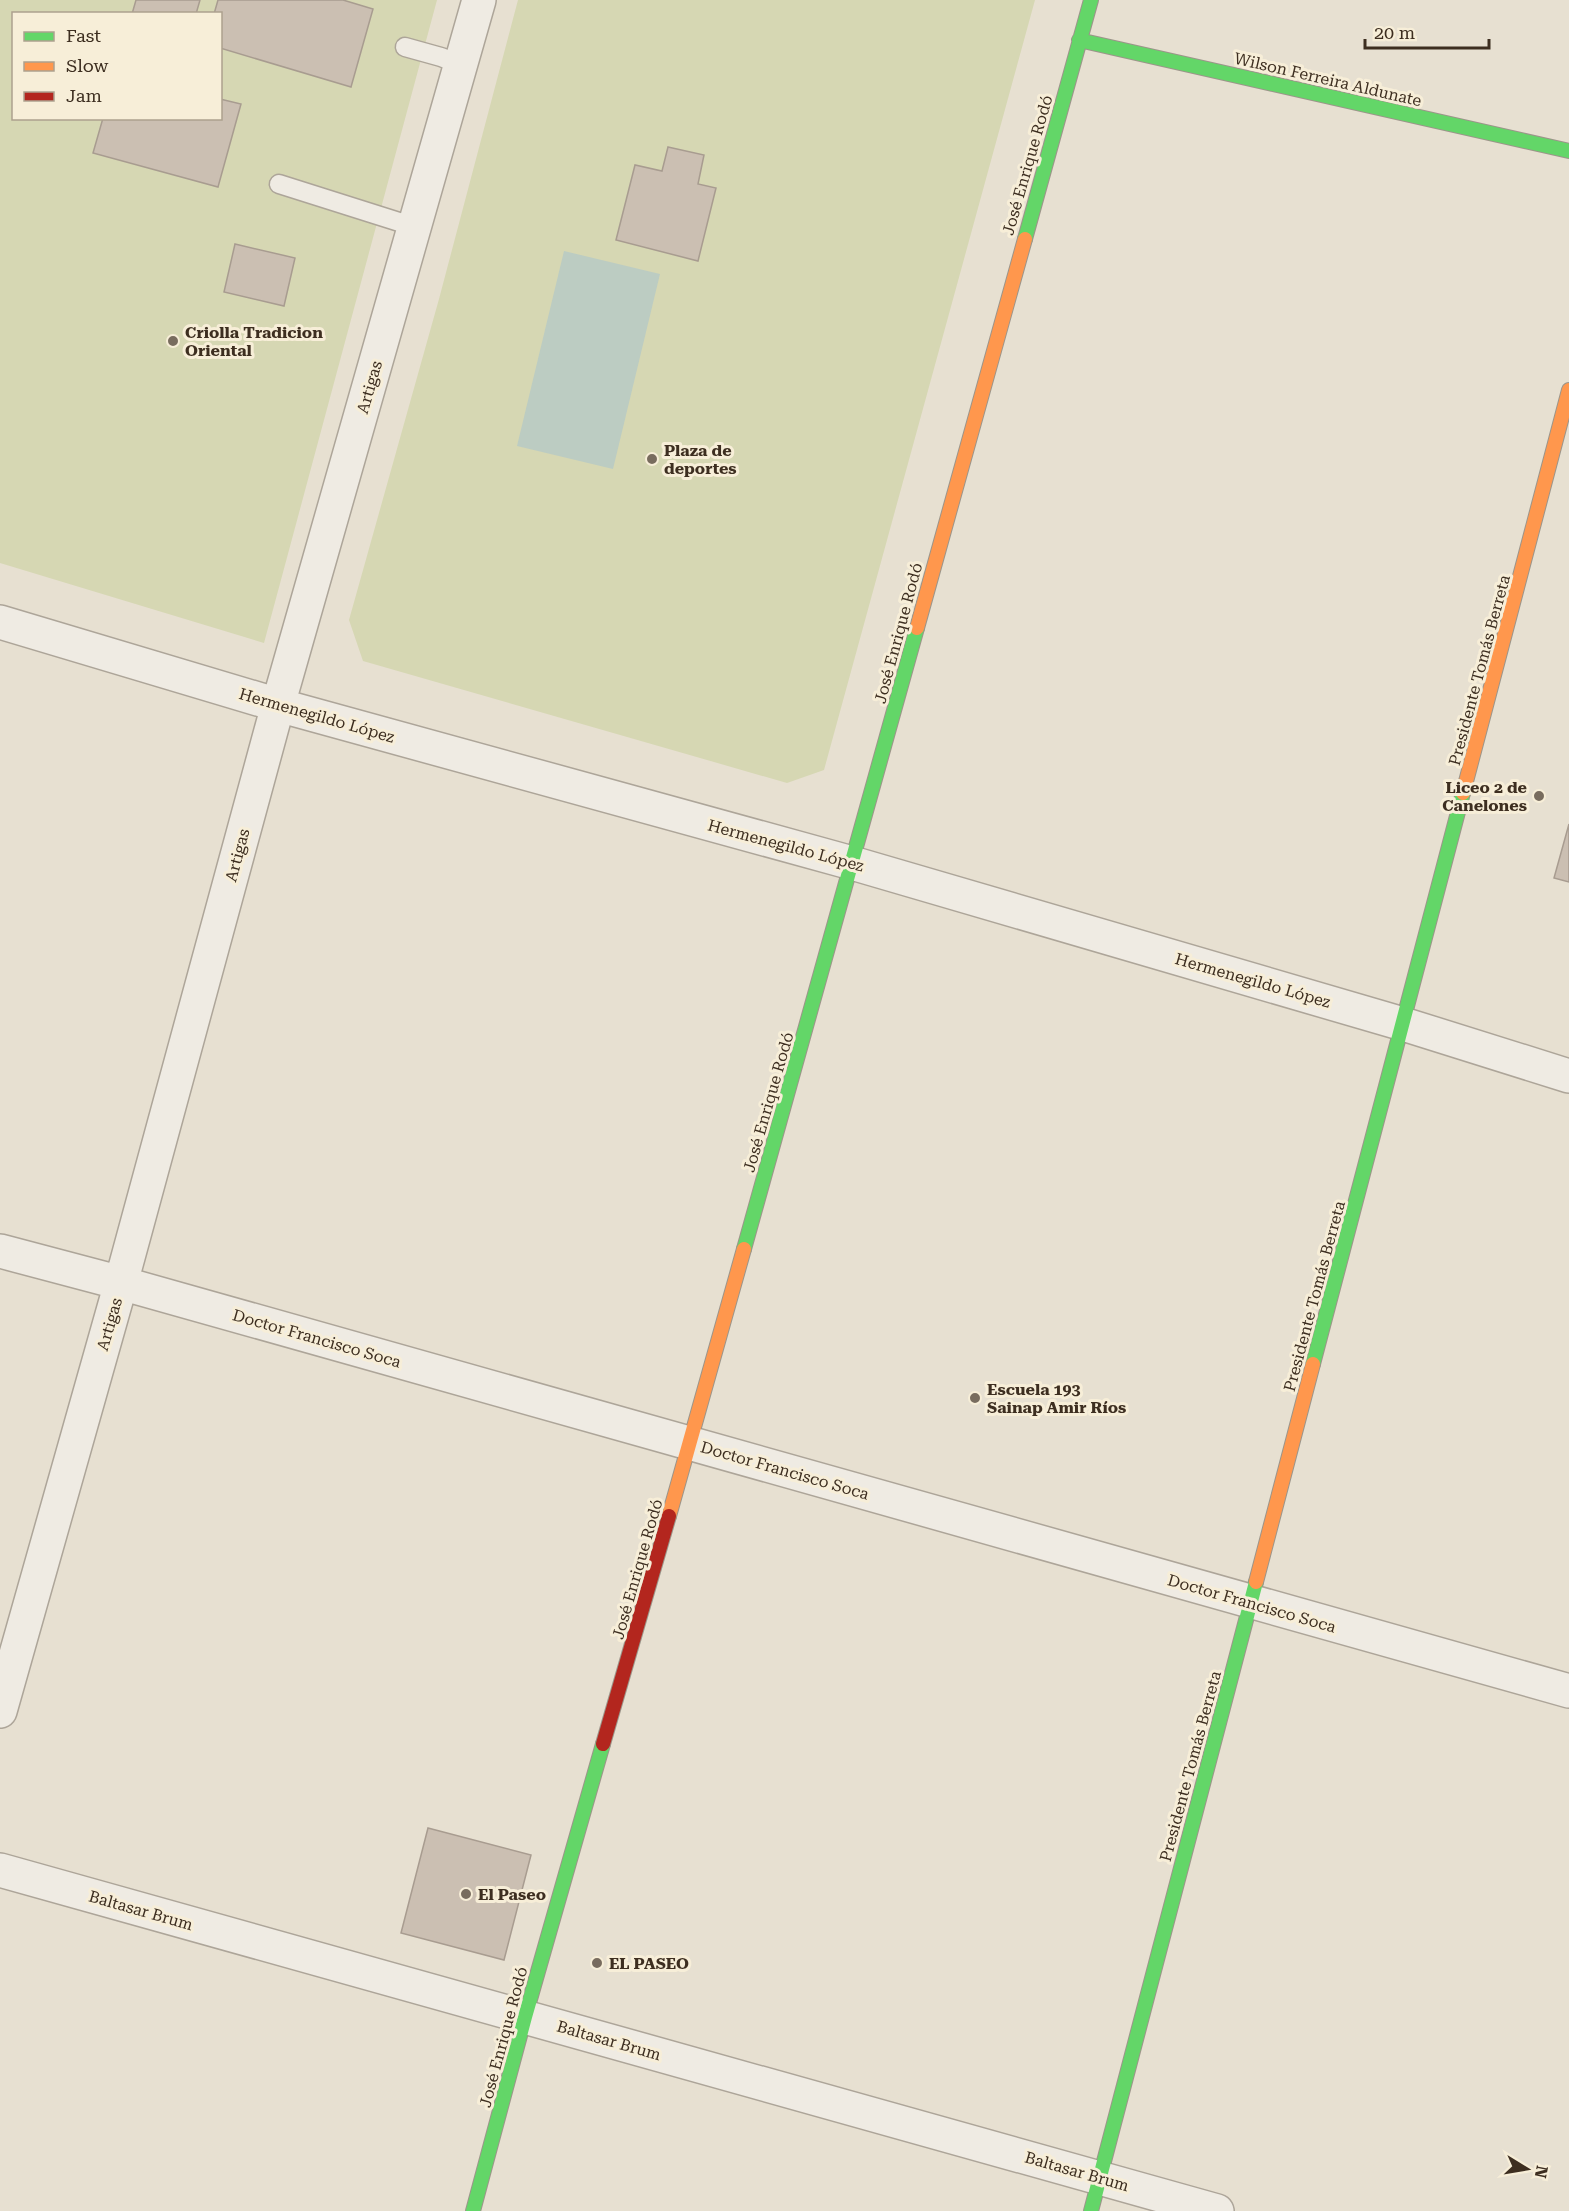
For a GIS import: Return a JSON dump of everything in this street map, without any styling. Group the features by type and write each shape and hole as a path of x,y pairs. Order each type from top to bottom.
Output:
{"main road":[{"name":"José Enrique Rodó","path":"473,2211 525,2017 690,1443 1091,0"},
{"name":"Wilson Ferreira Aldunate","path":"1079,40 1569,151"},
{"name":"Presidente Tomás Berreta","path":"1091,2211 1569,390"}],"street":[{"name":"Artigas","path":"0,1711 121,1283 278,705 479,0"},
{"name":"Hermenegildo López","path":"0,622 278,705 852,863 1403,1024 1569,1076"},
{"name":"Doctor Francisco Soca","path":"0,1251 121,1283 1569,1691"},
{"name":"Baltasar Brum","path":"0,1870 1217,2211"}],"lane":[{"path":"405,47 462,64"},
{"path":"279,184 415,227"}],"green space":[{"name":"Criolla Tradicion Oriental","path":"0,0 437,0 264,643 0,563"},
{"name":"Plaza de deportes","path":"518,0 1035,0 824,770 787,783 363,661 349,620 439,299"}],"shaded area":[{"path":"564,251 660,274 613,469 517,446"}],"building":[{"path":"136,0 200,0 197,12 133,12"},
{"path":"218,0 343,0 373,9 351,87 222,49 222,12 215,12"},
{"path":"222,99 241,104 218,187 93,153 102,120 222,120"},
{"path":"668,147 704,155 698,184 716,188 698,261 616,240 635,165 662,171"},
{"path":"235,244 295,258 284,306 224,292"},
{"path":"1569,824 1569,882 1554,878"},
{"name":"El Paseo","path":"428,1828 531,1855 504,1960 401,1933"}],"traffic: fast":[{"path":"1025,239 1091,0"},
{"path":"1079,40 1569,151"},
{"path":"744,1249 917,628"},
{"path":"1313,1364 1463,793"},
{"path":"1091,2211 1256,1582"},
{"path":"473,2211 525,2017 603,1744"}],"traffic: slow":[{"path":"917,628 1025,239"},
{"path":"1463,793 1569,390"},
{"path":"669,1516 744,1249"},
{"path":"1256,1582 1313,1364"}],"traffic: jam":[{"path":"603,1744 669,1516"}],"place":[{"name":"Criolla Tradicion Oriental","path":"173,341"},
{"name":"Plaza de deportes","path":"652,459"},
{"name":"Liceo 2 de Canelones","path":"1539,796"},
{"name":"Escuela 193 Sainap Amir Ríos","path":"975,1398"},
{"name":"El Paseo","path":"466,1894"},
{"name":"EL PASEO","path":"597,1963"}]}
